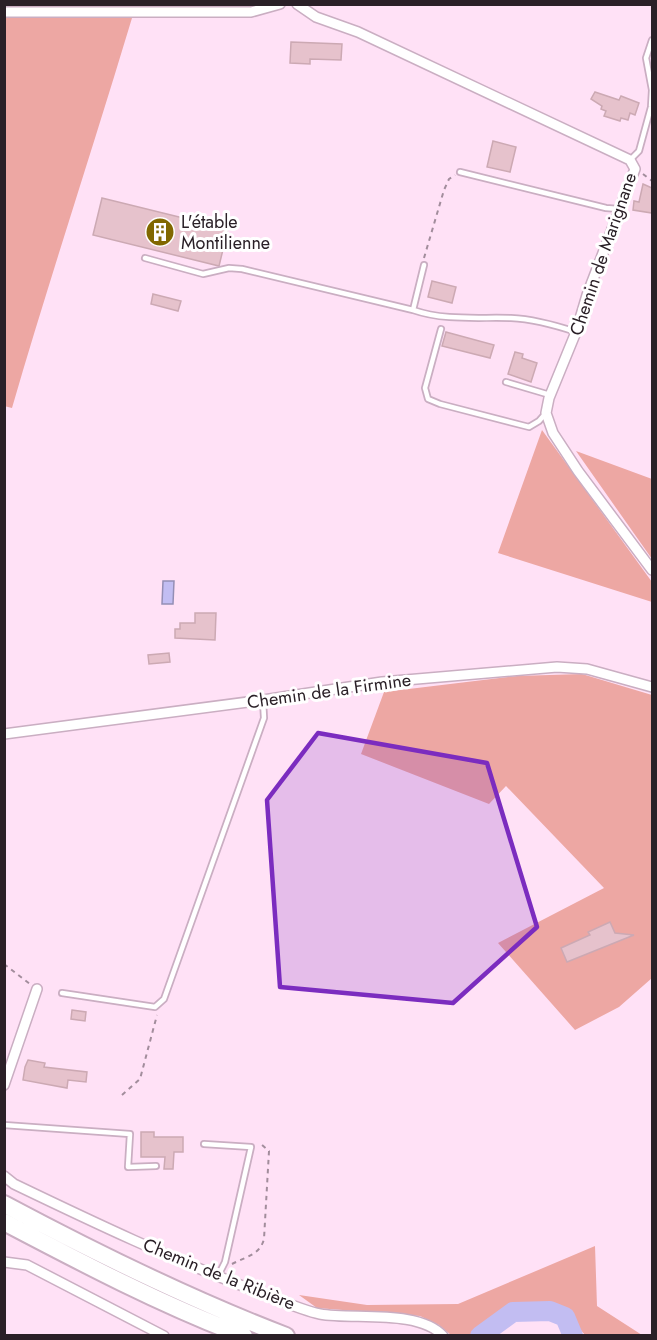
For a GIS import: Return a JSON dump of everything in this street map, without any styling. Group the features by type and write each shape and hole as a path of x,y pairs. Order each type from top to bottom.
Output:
{"highway":[{"path":"4,1204 219,1310 286,1335"},
{"path":"4,1222 83,1263 214,1324 244,1335"}],"street":[{"path":"4,12 250,12 280,4"},
{"name":"Chemin de Marignane","path":"297,4 316,16 358,32 630,160 635,169 587,295 576,332 550,395 546,413"},
{"path":"546,413 553,433 578,471 652,570"},
{"name":"Chemin de la Firmine","path":"4,734 381,682 557,667 587,669 652,687"},
{"path":"4,1085 37,990"},
{"name":"Chemin de la Ribière","path":"4,1176 14,1184 102,1226 319,1314 422,1322 436,1328 442,1335"},
{"path":"4,1262 27,1265 164,1335"}],"lane":[{"path":"630,160 639,151 651,107 652,90 646,58 651,40"},
{"path":"460,172 606,208 619,209"},
{"path":"145,258 203,274 229,268 242,269 432,316 514,318 558,326 576,332"},
{"path":"413,310 424,265"},
{"path":"441,329 425,388 428,399 529,427 546,413"},
{"path":"506,382 550,395"},
{"path":"62,993 155,1007 164,999 264,718 263,700"},
{"path":"4,1125 130,1134 128,1167 156,1167"},
{"path":"204,1144 251,1147 225,1262 219,1273"}],"path":[{"path":"424,265 425,253 444,190 449,179 460,172"},
{"path":"4,964 37,990"},
{"path":"122,1095 140,1079 153,1025 164,999"},
{"path":"219,1273 254,1254 262,1247 269,1151 262,1144 251,1147"}],"highlighted area":[{"path":"318,733 487,763 537,927 453,1003 280,987 267,800"}],"shaded area":[{"path":"5,18 132,18 12,408 4,406"},
{"path":"542,430 652,582 652,602 498,553"},
{"path":"576,451 652,479 652,559"},
{"path":"163,581 174,581 173,604 162,604"},
{"path":"582,674 652,695 652,978 619,1007 575,1030 498,943 604,888 506,786 489,804 361,754 384,692 517,676"},
{"path":"595,1246 597,1306 642,1335 585,1335 567,1314 550,1306 511,1308 491,1317 474,1335 451,1335 439,1325 420,1316 317,1308 299,1295 367,1305 458,1304"}],"building":[{"path":"291,42 342,44 341,60 310,59 310,64 290,63"},
{"path":"595,92 619,100 621,96 639,103 635,115 630,113 628,120 621,118 620,121 604,116 606,111 591,99"},
{"path":"493,141 516,147 510,172 487,167"},
{"path":"643,184 652,188 652,213 633,210 634,201 639,202"},
{"name":"L'étable Montilienne","path":"102,198 228,229 219,266 93,235"},
{"path":"432,281 456,287 452,303 428,297"},
{"path":"153,294 181,301 178,311 151,304"},
{"path":"446,332 494,345 490,358 442,346"},
{"path":"515,352 523,354 522,358 537,363 531,382 508,374"},
{"path":"195,613 216,613 215,640 175,638 175,629 180,629 180,623 195,623"},
{"path":"169,653 170,662 149,664 148,655"},
{"path":"610,922 615,933 634,935 567,962 561,948 590,935 588,932"},
{"path":"72,1010 86,1012 85,1021 71,1019"},
{"path":"28,1060 45,1063 44,1067 87,1072 86,1082 68,1080 67,1088 23,1080"},
{"path":"141,1132 154,1132 154,1137 183,1137 183,1152 174,1152 173,1169 164,1169 165,1157 141,1157"}],"waterway":[{"path":"480,1336 513,1312 550,1311 565,1317 573,1336"}],"place":[{"name":"L'étable Montilienne","path":"160,232"}]}
